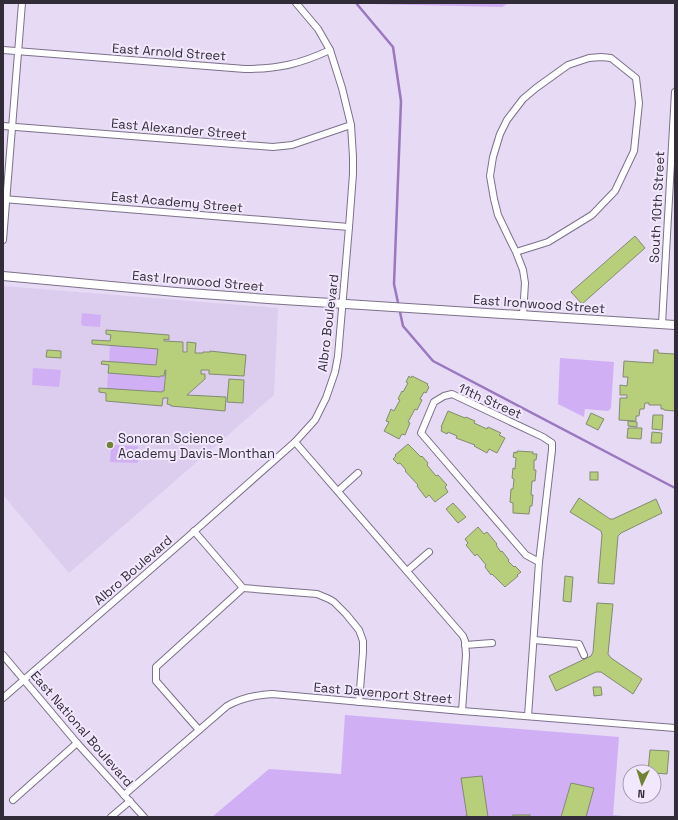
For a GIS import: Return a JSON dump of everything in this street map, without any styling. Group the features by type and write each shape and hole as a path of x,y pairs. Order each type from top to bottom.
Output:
{"street":[{"path":"3,240 5,199 22,3"},
{"name":"Albro Boulevard","path":"3,698 295,442 315,420 326,398 335,372 338,356 343,303 353,157 351,125 342,88 330,50 318,29 296,3"},
{"name":"East Arnold Street","path":"3,50 245,69 280,67 293,64 330,50"},
{"path":"516,252 548,242 592,216 615,191 634,151 639,103 636,78 611,58 589,58 568,65 523,99 507,120 500,134 493,157 490,176 498,215 523,270 525,284 523,315"},
{"name":"South 10th Street","path":"662,324 672,194 675,92"},
{"name":"East Alexander Street","path":"3,126 273,147 299,143 351,125"},
{"name":"East Academy Street","path":"5,199 349,227"},
{"name":"East Ironwood Street","path":"3,276 176,292 675,325"},
{"name":"11th Street","path":"528,716 539,562 552,444 543,437 452,394 444,396 434,402 420,433 526,554 539,562"},
{"path":"295,442 463,636 466,655 462,711"},
{"path":"338,491 358,473"},
{"path":"194,531 243,588 317,594 334,602 346,614 359,630 363,641 364,652 359,702"},
{"path":"407,571 430,552"},
{"path":"199,730 156,681 156,667 243,588"},
{"path":"534,640 579,644 584,655"},
{"path":"465,645 492,643"},
{"name":"East National Boulevard","path":"3,655 77,743 144,817"},
{"name":"East Davenport Street","path":"124,795 227,706 257,695 272,694 675,728"},
{"path":"13,800 77,743"},
{"path":"111,817 130,801"}],"shaded area":[{"path":"370,3 509,3 502,7"},
{"name":"Sonoran Science Academy Davis-Monthan","path":"3,286 278,308 274,395 69,573 3,495"},
{"path":"82,313 101,315 100,327 83,326 81,324"},
{"path":"110,345 158,349 156,365 109,362"},
{"path":"560,358 614,362 611,408 608,411 585,409 584,417 558,404"},
{"path":"33,368 61,370 59,387 32,385"},
{"path":"108,373 160,377 165,376 164,391 107,389"},
{"path":"111,445 138,446 138,463 110,462"},
{"path":"345,715 619,737 613,815 633,817 212,817 269,769 341,774"}],"building":[{"path":"635,236 645,248 582,304 571,292"},
{"path":"106,330 169,335 169,340 164,339 164,341 183,342 183,352 187,352 187,342 196,343 195,353 210,351 246,355 244,376 209,374 209,370 201,370 201,374 205,374 205,379 187,395 226,397 225,411 171,406 167,404 168,398 163,398 162,406 106,401 106,393 99,392 99,388 164,391 166,370 164,376 160,377 108,373 109,365 101,364 102,361 156,365 158,349 92,344 92,340 110,341 111,335 106,334"},
{"path":"47,350 61,351 61,358 46,357"},
{"path":"654,350 658,350 658,353 675,354 675,411 661,409 661,405 649,405 649,403 645,403 644,409 640,409 639,416 636,416 636,421 619,420 620,398 627,398 627,395 620,395 620,385 627,386 628,377 623,377 624,361 653,363"},
{"path":"409,376 428,384 427,385 429,387 426,393 424,392 417,410 415,409 408,422 410,423 405,435 402,434 399,439 384,431 389,422 386,421 391,409 394,411 400,400 398,399 402,391 403,392 408,383 406,382"},
{"path":"229,379 244,380 243,403 227,402"},
{"path":"448,411 475,421 474,423 487,429 488,427 501,433 499,435 505,438 497,453 489,449 487,453 474,446 475,445 456,438 457,436 441,431 441,427"},
{"path":"591,413 604,419 598,430 586,424"},
{"path":"653,415 663,415 662,430 652,429"},
{"path":"628,421 637,422 637,427 628,426"},
{"path":"628,428 642,428 641,439 627,438"},
{"path":"652,432 662,433 661,443 651,443"},
{"path":"408,444 421,457 422,456 436,476 438,475 447,485 445,487 448,492 435,502 429,495 426,498 417,486 418,485 405,471 406,470 400,463 398,464 393,459 396,456 395,455"},
{"path":"517,451 533,452 533,454 537,454 536,460 534,460 534,470 536,470 535,481 532,481 532,506 530,506 529,514 513,513 513,503 510,502 511,489 513,489 514,479 512,478 513,468 515,469 516,458 513,457 514,452 517,453"},
{"path":"590,472 598,472 598,480 590,480"},
{"path":"579,498 610,519 656,499 662,513 621,533 618,536 614,584 598,583 602,535 601,531 570,512"},
{"path":"453,503 466,517 458,523 446,509"},
{"path":"478,527 484,534 487,532 497,544 496,545 501,552 502,551 509,560 508,561 521,572 505,587 492,574 491,575 485,567 486,565 477,554 475,556 466,545 468,543 465,539"},
{"path":"565,576 573,577 571,602 563,601"},
{"path":"597,603 613,604 608,654 611,658 642,679 633,694 601,672 596,672 556,691 549,676 591,656 593,652"},
{"path":"593,687 601,687 602,695 594,696"},
{"path":"650,750 669,751 667,774 662,774 662,764 649,764"},
{"path":"482,776 488,817 461,817 467,816 461,778"},
{"path":"571,783 594,788 586,817 561,817"},
{"path":"513,815 530,815 530,817 513,817"}],"waterway":[{"path":"356,3 393,47 401,101 394,284 403,326 433,361 675,488"}],"place":[{"name":"Sonoran Science Academy Davis-Monthan","path":"110,445"}]}
